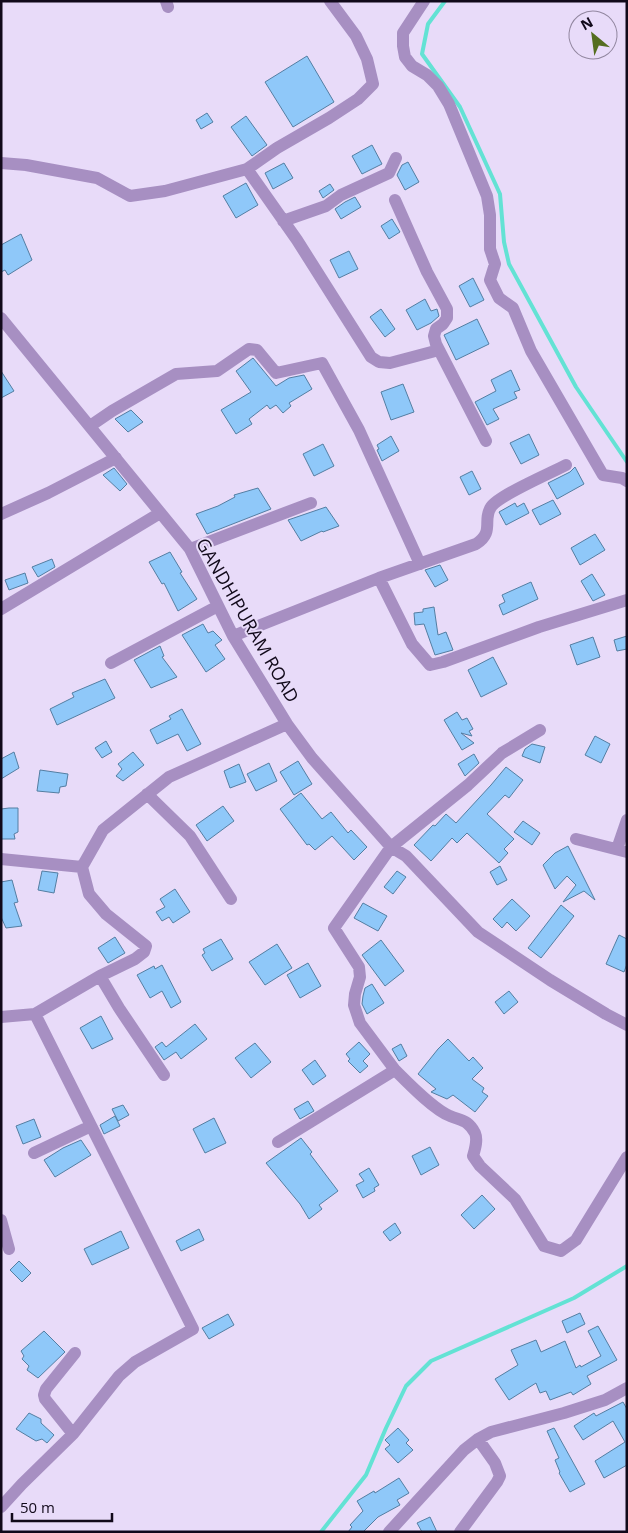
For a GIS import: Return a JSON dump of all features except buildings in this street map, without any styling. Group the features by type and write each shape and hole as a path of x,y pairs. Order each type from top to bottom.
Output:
{"street":[{"path":"1,163 26,165 97,178 130,196 165,191 248,169 277,148 329,118 358,98 373,84 367,59 356,36 330,1"},
{"path":"424,1 403,33 403,46 409,62 438,86 449,104 487,196 490,215 490,249 495,264 490,280 499,298 513,308 531,351 603,475 622,478 627,481"},
{"path":"283,221 326,206 341,195 389,174 396,158"},
{"path":"248,169 340,306 371,357 380,362 390,363 439,350"},
{"path":"395,200 427,272 447,308 447,318 444,324 436,329 434,336 439,350 486,441"},
{"name":"GANDHIPURAM ROAD","path":"4,326 90,426 190,549 232,636 287,724 312,758 391,847 406,856 478,932 558,985 627,1025"},
{"path":"90,426 176,374 217,371 249,349 257,350 276,373 322,363 359,430 420,564"},
{"path":"1,514 48,493 116,458"},
{"path":"232,636 379,578 476,544 487,534 488,514 491,507 502,498 566,465"},
{"path":"190,549 311,503"},
{"path":"1,609 160,512"},
{"path":"379,578 412,644 430,665 539,627 627,600"},
{"path":"111,663 218,606"},
{"path":"1,1017 35,1014 100,976 135,959 144,952 146,946 106,914 88,894 82,867 103,830 169,777 287,724"},
{"path":"540,730 502,753 468,785 391,847 334,928 359,968 360,977 354,1005 360,1023 395,1070 426,1099 448,1116 466,1121 476,1135 473,1156 480,1166 514,1199 544,1246 561,1251 576,1240 627,1157"},
{"path":"147,794 190,836 231,899"},
{"path":"576,839 622,851 627,820"},
{"path":"1,859 82,867"},
{"path":"100,976 164,1075"},
{"path":"1,1507 73,1434 120,1376 135,1362 192,1329 35,1014"},
{"path":"278,1142 395,1070"},
{"path":"34,1153 91,1126"},
{"path":"1,1220 9,1248"},
{"path":"73,1434 45,1399 44,1395 46,1389 75,1353"},
{"path":"389,1532 464,1450 478,1439 491,1432 605,1400 627,1388"},
{"path":"460,1532 500,1476 495,1462 478,1439"}],"waterway":[{"path":"445,1 428,24 422,54 460,107 500,194 504,242 509,264 576,387 627,462"},
{"path":"321,1532 366,1475 406,1386 431,1361 574,1298 627,1266"}]}
